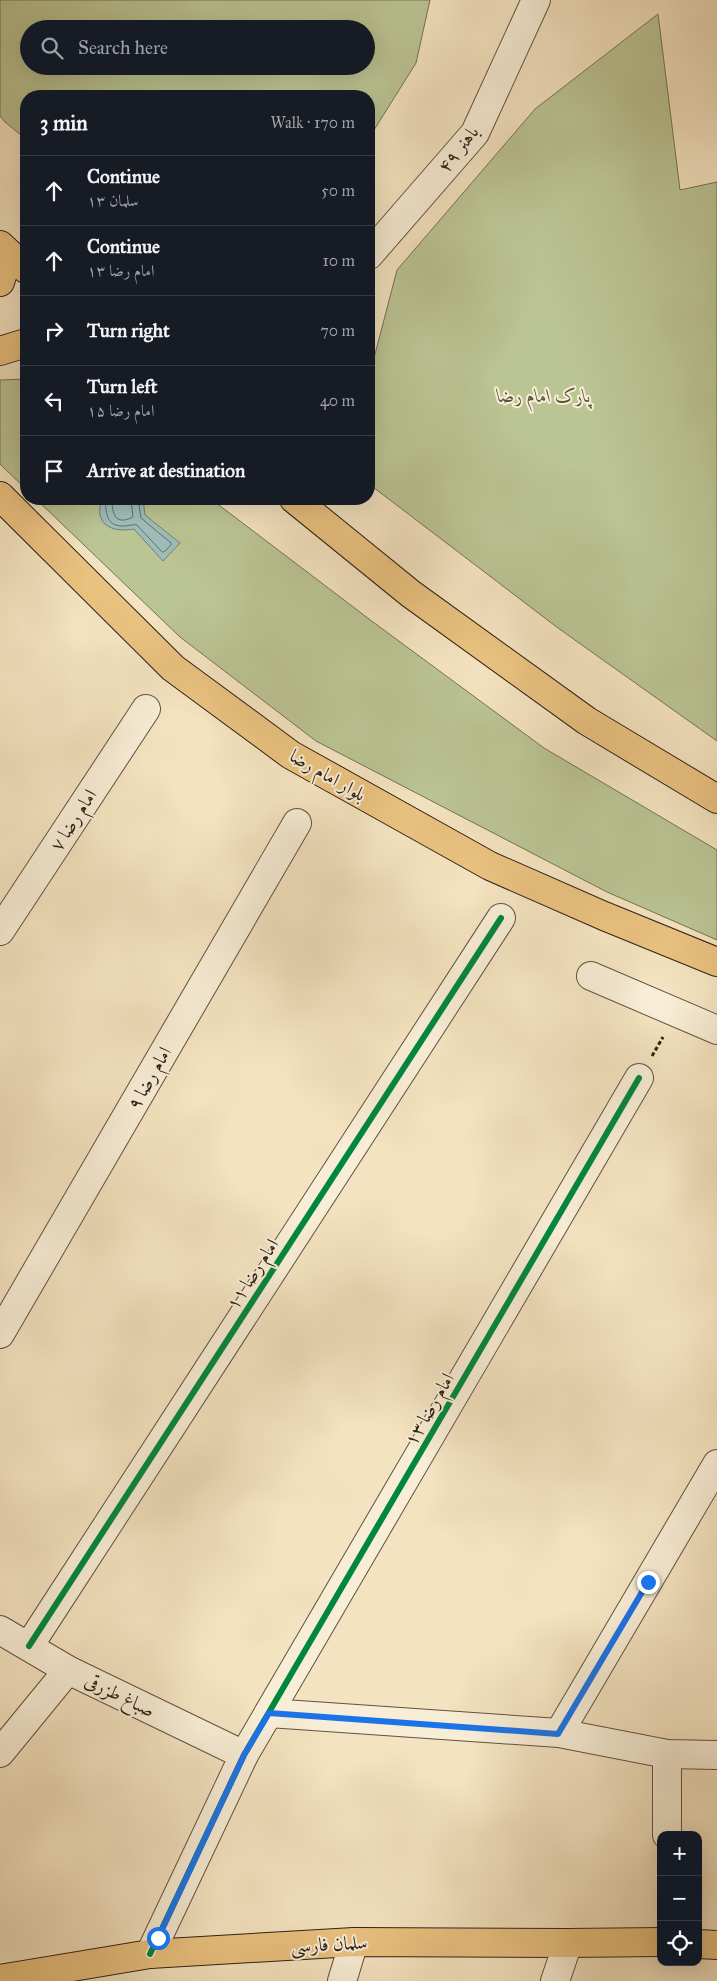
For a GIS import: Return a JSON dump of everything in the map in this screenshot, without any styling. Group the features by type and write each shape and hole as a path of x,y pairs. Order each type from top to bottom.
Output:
{"main road":[{"path":"0,282 12,256"},
{"path":"0,351 20,345"},
{"name":"بلوار امام رضا","path":"0,496 173,668 291,755 490,866 604,916 717,962"},
{"path":"303,505 411,594 587,721 717,799"},
{"name":"سلمان فارسی","path":"0,1978 150,1954 354,1942 657,1942"},
{"path":"702,1944 717,1945"}],"street":[{"name":"باهنر ۴۹","path":"375,248 475,133 536,0"},
{"name":"امام رضا ۷","path":"0,931 146,709"},
{"name":"امام رضا ۹","path":"0,1334 298,823"},
{"name":"امام رضا ۱۱","path":"29,1646 500,918"},
{"path":"591,976 717,1030"},
{"name":"امام رضا ۱۳","path":"150,1954 244,1755 639,1078"},
{"path":"558,1734 717,1464"},
{"name":"صباغ طزرقی","path":"0,1630 68,1670 244,1755"},
{"path":"0,1753 68,1670"},
{"path":"269,1713 558,1734 666,1754 717,1755"},
{"path":"666,1754 667,1831"},
{"path":"342,1981 354,1942"},
{"path":"555,1981 568,1943"}],"path":[{"path":"639,1078 678,1012"}],"green space":[{"path":"0,0 430,0 416,63 375,128 375,90 20,90 20,134 0,116"},
{"name":"پارک امام رضا","path":"658,14 680,190 717,182 717,741 558,628 375,489 375,354 397,270 535,109"},
{"path":"20,379 20,483 0,464 0,380"},
{"path":"42,505 219,505 544,748 717,850 717,940 607,892 316,741 180,637"}],"water":[{"path":"100,505 144,505 145,515 180,543 163,561 134,529 119,530 109,527 100,515"}],"cycle path":[{"path":"29,1646 501,918"},
{"path":"150,1954 244,1755 639,1078"}],"route":[{"path":"158,1938 244,1755 269,1713 558,1734 648,1582"}]}
